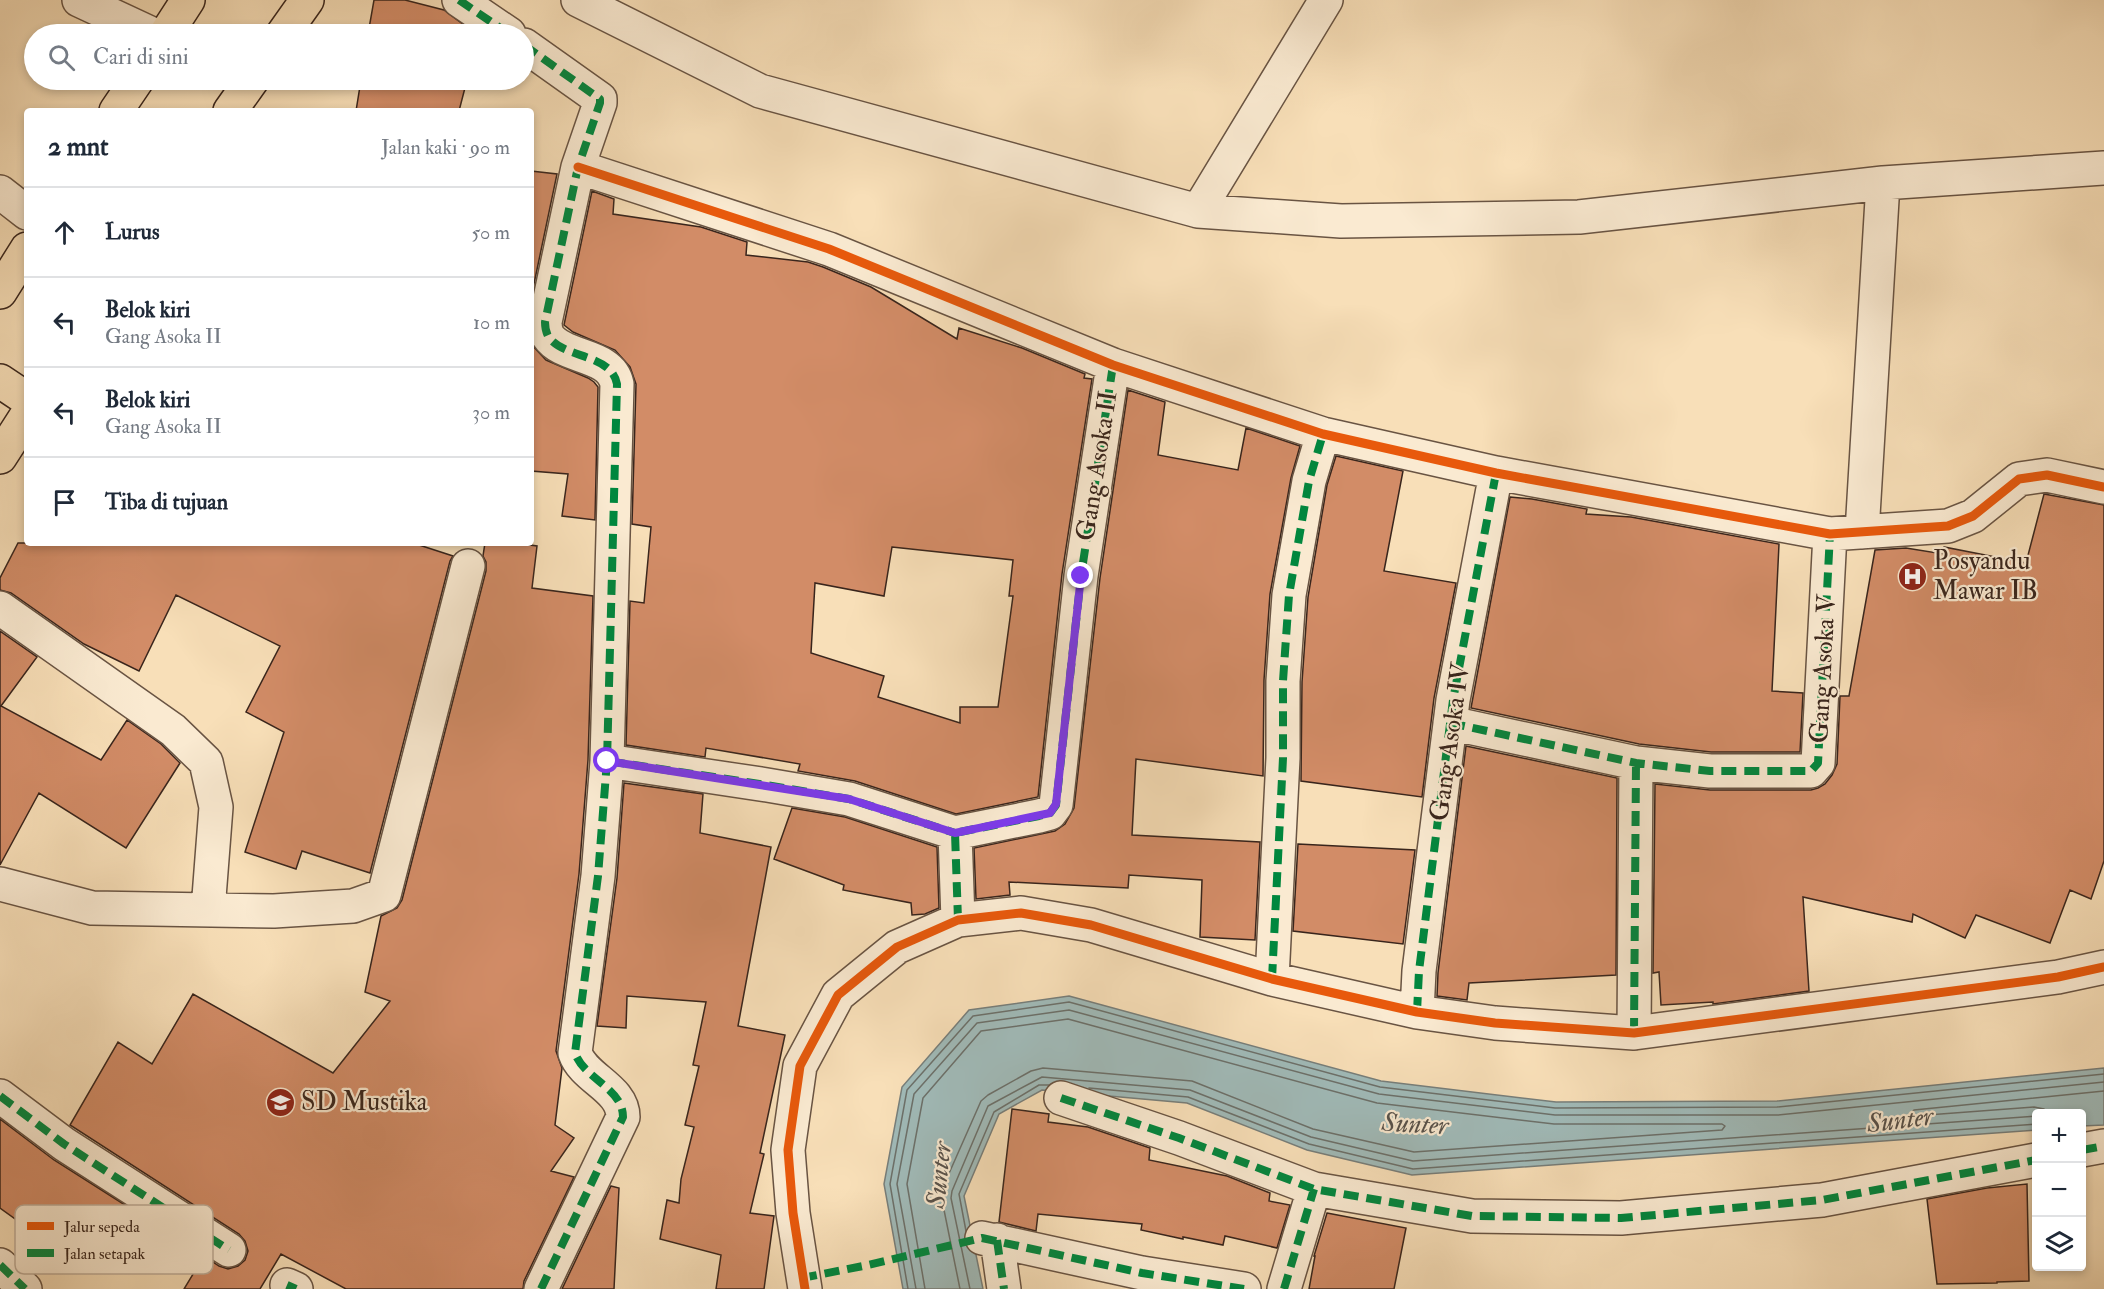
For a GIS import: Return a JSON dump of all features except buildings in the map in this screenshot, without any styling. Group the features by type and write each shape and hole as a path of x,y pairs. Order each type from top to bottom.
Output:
{"main road":[{"path":"172,24 188,0"},
{"path":"290,24 307,0"},
{"path":"118,108 130,90"},
{"path":"232,108 245,90"},
{"path":"0,292 24,254"},
{"path":"0,381 24,397"},
{"path":"0,457 24,420"}],"street":[{"path":"79,0 131,24"},
{"path":"459,0 494,24"},
{"path":"578,0 760,91 1198,211 1341,221 1579,217 1883,183 2104,168"},
{"path":"1198,211 1326,0"},
{"path":"534,52 600,99 578,167 545,322 547,335 556,343 608,368 615,376 617,384 607,761 598,876 575,1053 581,1065 618,1099 623,1108 623,1117 541,1289"},
{"path":"578,167 829,249 1113,365 1323,434 1496,473 1830,534 1948,526 1973,516 2019,479 2047,475 2104,487"},
{"path":"1862,532 1883,183"},
{"path":"0,192 24,211"},
{"name":"Gang Asoka II","path":"955,833 1050,813 1056,804 1081,576 1113,365"},
{"path":"1272,979 1283,758 1283,681 1289,595 1309,481 1323,434"},
{"name":"Gang Asoka IV","path":"1417,1012 1419,971 1453,700 1496,473"},
{"name":"Gang Asoka V","path":"1450,723 1636,764 1710,771 1810,771 1818,763 1830,534"},
{"path":"0,884 92,908 274,911 353,906 384,895 468,566"},
{"path":"0,608 173,730 206,762 216,807 208,910"},
{"path":"607,761 849,799 955,833 958,920"},
{"path":"1634,1033 1636,764"},
{"path":"806,1289 794,1213 788,1150 800,1066 838,994 897,947 958,920 1021,913 1091,925 1272,979 1417,1012 1495,1023 1634,1033 2058,977 2104,967"},
{"path":"0,1096 64,1144 159,1205"},
{"path":"1061,1098 1179,1138 1314,1189 1472,1216 1621,1218 1821,1200 2032,1161"},
{"path":"2086,1149 2104,1146"},
{"path":"1284,1289 1314,1189"},
{"path":"1004,1289 989,1239 1142,1273 1244,1289"},
{"path":"213,1240 229,1250"},
{"path":"0,1264 25,1289"}],"water":[{"name":"Sunter","path":"1069,996 1381,1081 1556,1102 1777,1101 2104,1068 2104,1125 2086,1126 2086,1109 2032,1109 2032,1130 1412,1175 1307,1150 1187,1103 1042,1090 999,1114 964,1196 983,1289 903,1289 884,1184 902,1087 969,1010"}],"marked path":[{"path":"459,0 494,24"},
{"path":"534,52 600,99 578,167 545,322 548,336 555,343 606,367 613,374 617,384 607,761 849,799 955,833"},
{"path":"958,920 955,833 1050,813 1056,805 1081,576 1113,365"},
{"path":"1272,979 1283,758 1283,681 1289,595 1309,481 1323,434"},
{"path":"1417,1012 1419,971 1453,700 1496,473"},
{"path":"1450,723 1636,763 1710,771 1811,771 1818,763 1830,534"},
{"path":"541,1289 623,1117 617,1098 586,1070 575,1053 598,876 607,761"},
{"path":"1634,1033 1636,763"},
{"path":"0,1096 64,1144 159,1205"},
{"path":"1061,1098 1179,1138 1314,1189 1472,1216 1621,1218 1822,1200 2032,1161"},
{"path":"2086,1149 2104,1146"},
{"path":"1284,1289 1314,1189"},
{"path":"802,1278 982,1238 1142,1273 1244,1289"},
{"path":"213,1240 229,1250"},
{"path":"997,1240 1004,1289"},
{"path":"0,1265 25,1289"},
{"path":"287,1285 296,1289"}],"cycle path":[{"path":"578,167 829,249 1113,365 1323,434 1496,473 1830,534 1948,526 1973,516 2019,479 2047,475 2104,487"},
{"path":"805,1289 793,1213 788,1150 800,1066 838,995 897,947 958,920 1021,913 1091,925 1272,979 1417,1012 1495,1023 1634,1033 2058,977 2104,967"}],"place":[{"name":"Posyandu Mawar IB","path":"1912,576"},
{"name":"SD Mustika","path":"280,1102"}],"route":[{"path":"607,761 849,799 955,833 1050,813 1056,804 1081,576"}]}
